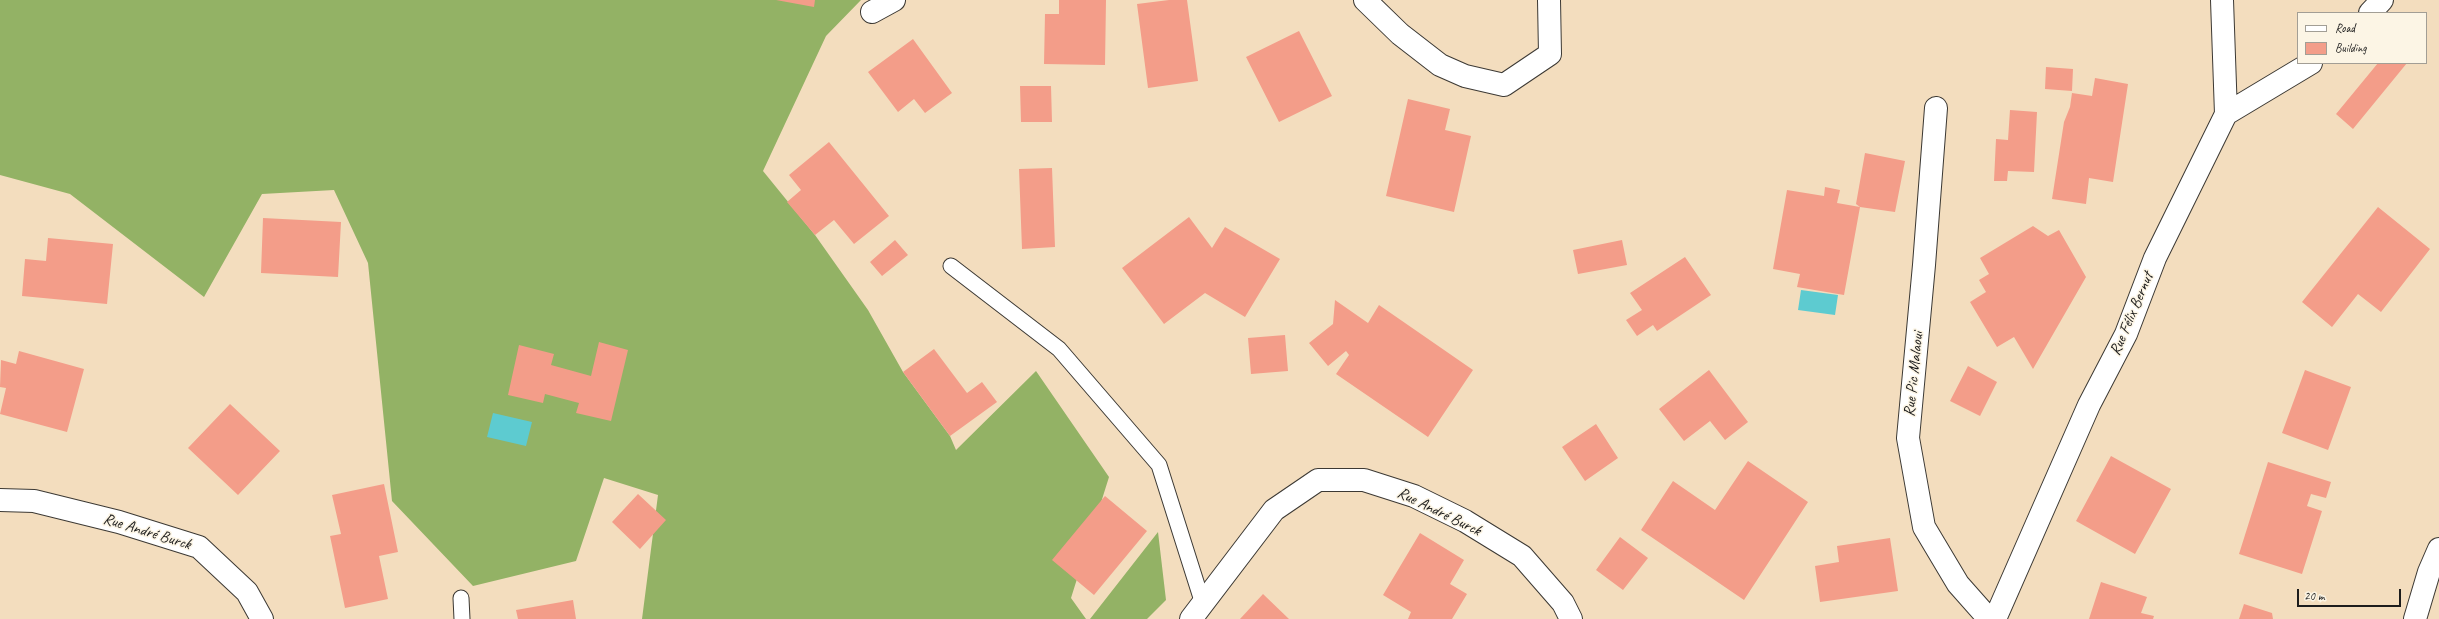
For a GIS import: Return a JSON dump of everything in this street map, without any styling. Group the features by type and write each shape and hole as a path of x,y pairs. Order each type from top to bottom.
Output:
{"street":[{"path":"872,12 894,0"},
{"path":"1365,0 1400,34 1440,65 1465,76 1504,85 1550,54 1549,0"},
{"name":"Rue Félix Bernut","path":"1995,619 2089,405 2126,334 2155,258 2226,114 2222,0"},
{"path":"2371,12 2382,0"},
{"path":"2226,114 2309,64"},
{"name":"Rue Pic Malaoui","path":"1936,108 1924,265 1908,438 1924,528 1958,584 1989,619"},
{"name":"Rue André Burck","path":"1197,612 1274,510 1318,480 1364,480 1414,496 1465,521 1522,556 1564,603 1571,619"},
{"name":"Rue André Burck","path":"0,500 34,501 119,522 199,547 247,592 262,619"},
{"path":"2415,619 2429,572 2439,548"}],"lane":[{"path":"951,266 1059,349 1159,465 1197,612"},
{"path":"461,598 462,619"}],"green space":[{"path":"0,0 861,0 826,36 763,171 815,235 868,310 903,372 950,436 956,450 1036,371 1109,477 1071,598 1086,619 642,619 658,495 604,478 576,561 473,586 392,501 368,263 334,190 262,194 204,297 70,194 0,175"},
{"path":"1158,532 1166,600 1147,619 1090,619"}],"water":[{"path":"1801,290 1838,295 1835,315 1798,310"},
{"path":"493,413 532,422 526,446 487,437"}],"building":[{"path":"776,0 815,0 814,7"},
{"path":"1059,0 1106,0 1105,65 1044,64 1045,14 1059,14"},
{"path":"1169,0 1187,0 1198,81 1148,88 1137,4"},
{"path":"1299,31 1332,96 1279,122 1246,57"},
{"path":"913,39 952,93 925,113 914,99 898,112 868,72"},
{"path":"2377,64 2406,64 2353,129 2336,114"},
{"path":"2046,67 2073,69 2072,91 2045,89"},
{"path":"2095,78 2128,84 2113,182 2089,178 2086,204 2052,199 2064,122 2070,107 2072,93 2092,96"},
{"path":"1020,86 1051,86 1052,122 1021,122"},
{"path":"1408,99 1450,109 1445,130 1471,136 1454,212 1386,196"},
{"path":"2010,110 2037,112 2034,172 2008,171 2007,181 1994,181 1996,139 2008,140"},
{"path":"829,142 889,216 854,244 834,220 815,235 787,202 801,190 789,175"},
{"path":"1865,153 1905,161 1895,212 1860,207 1856,204"},
{"path":"1052,168 1055,247 1022,249 1019,169"},
{"path":"1825,187 1840,190 1837,203 1860,207 1844,295 1797,287 1800,274 1773,269 1787,190 1824,196"},
{"path":"2378,207 2430,249 2381,312 2358,294 2332,327 2302,302"},
{"path":"1189,217 1212,248 1225,227 1280,259 1245,317 1205,293 1164,324 1122,268"},
{"path":"263,218 341,222 338,277 261,273"},
{"path":"2033,226 2048,236 2059,230 2086,277 2033,369 2014,337 1997,347 1970,302 1986,292 1979,280 1989,274 1980,258"},
{"path":"48,238 113,244 107,304 22,296 25,259 46,261"},
{"path":"895,240 908,255 882,276 870,262"},
{"path":"1622,240 1627,265 1578,274 1573,250"},
{"path":"1685,257 1711,295 1657,331 1653,325 1637,336 1626,320 1642,310 1630,293"},
{"path":"1335,300 1368,323 1379,305 1473,370 1428,437 1336,374 1349,355 1346,351 1328,366 1309,343 1333,324"},
{"path":"1285,335 1288,371 1251,374 1248,338"},
{"path":"599,342 628,350 611,421 576,413 579,403 545,394 543,403 508,395 519,345 554,354 551,365 591,376"},
{"path":"934,349 967,393 982,382 997,402 950,436 903,372"},
{"path":"19,351 84,369 67,432 0,414 6,388 0,387 1,360 16,364"},
{"path":"1968,366 1997,382 1980,416 1950,401"},
{"path":"1709,370 1748,422 1725,440 1710,421 1684,441 1659,409"},
{"path":"2305,370 2351,387 2328,450 2282,433"},
{"path":"230,404 280,451 238,495 188,448"},
{"path":"1596,424 1618,458 1585,481 1562,447"},
{"path":"2111,456 2171,489 2135,554 2076,521"},
{"path":"1748,461 1808,502 1744,600 1641,530 1673,481 1715,510"},
{"path":"2268,462 2331,482 2326,498 2311,494 2307,506 2322,511 2302,574 2239,554"},
{"path":"384,484 398,552 379,556 388,599 345,608 330,536 341,534 332,495"},
{"path":"638,494 666,520 640,549 612,522"},
{"path":"1105,496 1147,531 1094,595 1052,560"},
{"path":"1420,533 1464,560 1450,584 1467,594 1452,619 1408,619 1411,612 1383,595"},
{"path":"1620,537 1648,558 1623,590 1596,570"},
{"path":"1890,538 1898,591 1820,602 1815,566 1839,562 1837,546"},
{"path":"2101,582 2147,597 2141,613 2154,616 2153,619 2089,619"},
{"path":"1263,594 1289,619 1240,619"},
{"path":"573,600 576,619 518,619 516,610"},
{"path":"2244,604 2272,613 2273,619 2239,619"}]}
